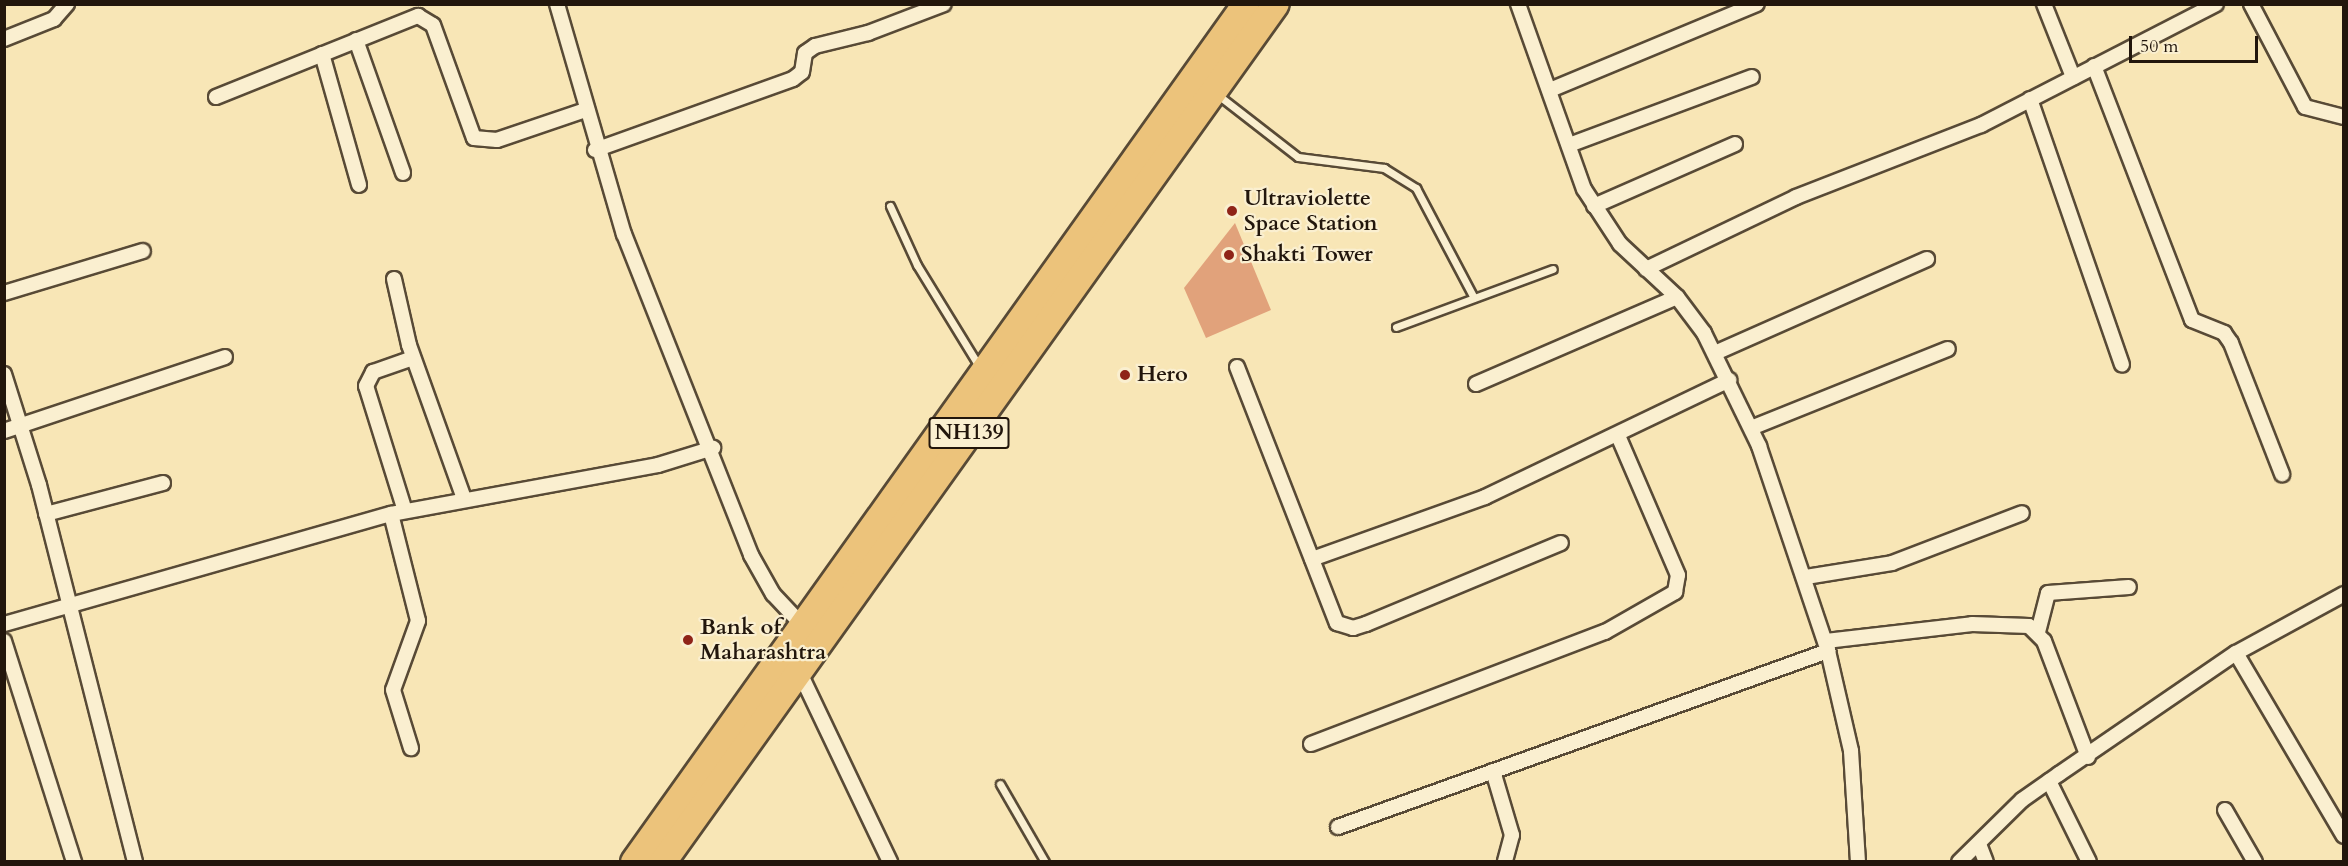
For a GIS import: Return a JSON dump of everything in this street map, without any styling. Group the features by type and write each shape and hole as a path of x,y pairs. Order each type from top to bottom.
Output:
{"highway":[{"name":"NH139","path":"634,861 810,634 991,382 1246,4"},
{"name":"NH139","path":"991,382 1214,91 1276,4"},
{"name":"NH139","path":"663,861 799,671 810,634"}],"street":[{"path":"4,39 54,19 67,4"},
{"path":"557,4 595,150 655,313 713,448 756,566 810,634"},
{"path":"595,150 793,79 802,72 805,53 815,46 876,31 944,4"},
{"path":"1518,4 1569,145 1594,206 1646,269 1677,297 1714,353 1751,428 1806,578 1827,646 1851,751 1858,861"},
{"path":"1550,90 1757,4"},
{"path":"2044,4 2073,77"},
{"path":"1646,269 1796,197 1981,125 2216,4"},
{"path":"2251,4 2305,107 2343,117"},
{"path":"216,97 409,18 426,18 438,36 469,132 484,142 585,110"},
{"path":"356,40 403,173"},
{"path":"322,54 359,185"},
{"path":"2094,66 2192,320 2224,333 2231,343 2282,474"},
{"path":"1569,145 1752,77"},
{"path":"2030,99 2122,364"},
{"path":"1594,206 1735,144"},
{"path":"4,293 143,251"},
{"path":"1714,353 1927,259"},
{"path":"394,279 413,358 464,499"},
{"path":"1476,384 1677,297"},
{"path":"1751,428 1948,349"},
{"path":"4,431 225,357"},
{"path":"411,748 393,690 418,621 398,512 366,386 373,372 413,358"},
{"path":"1237,366 1337,623 1353,628 1561,543"},
{"path":"4,374 46,514 135,861"},
{"path":"1312,559 1485,497 1618,436 1729,380"},
{"path":"1311,744 1605,632 1676,592 1678,575 1618,436"},
{"path":"4,624 398,512 658,465 713,448"},
{"path":"46,514 163,483"},
{"path":"1806,578 1892,563 2022,513"},
{"path":"2088,757 2038,632 2048,593 2129,587"},
{"path":"1959,861 2049,781 2088,757 2236,653 2343,594"},
{"path":"1338,827 1827,646 1972,624 2019,625 2038,632"},
{"path":"4,641 74,861"},
{"path":"2236,653 2343,836"},
{"path":"799,671 890,861"},
{"path":"1493,771 1512,835 1505,861"},
{"path":"2049,781 2089,861"},
{"path":"2225,810 2255,861"},
{"path":"1979,844 1986,861"}],"lane":[{"path":"1214,91 1298,157 1383,168 1416,188 1474,298"},
{"path":"890,206 917,265 991,382"},
{"path":"1396,327 1553,269"},
{"path":"1000,784 1045,861"}],"building":[{"name":"Shakti Tower","path":"1235,223 1271,310 1206,338 1184,288"}],"place":[{"name":"Ultraviolette Space Station","path":"1232,211"},
{"name":"Shakti Tower","path":"1229,255"},
{"name":"Hero","path":"1125,375"},
{"name":"Bank of Maharashtra","path":"688,640"}]}
